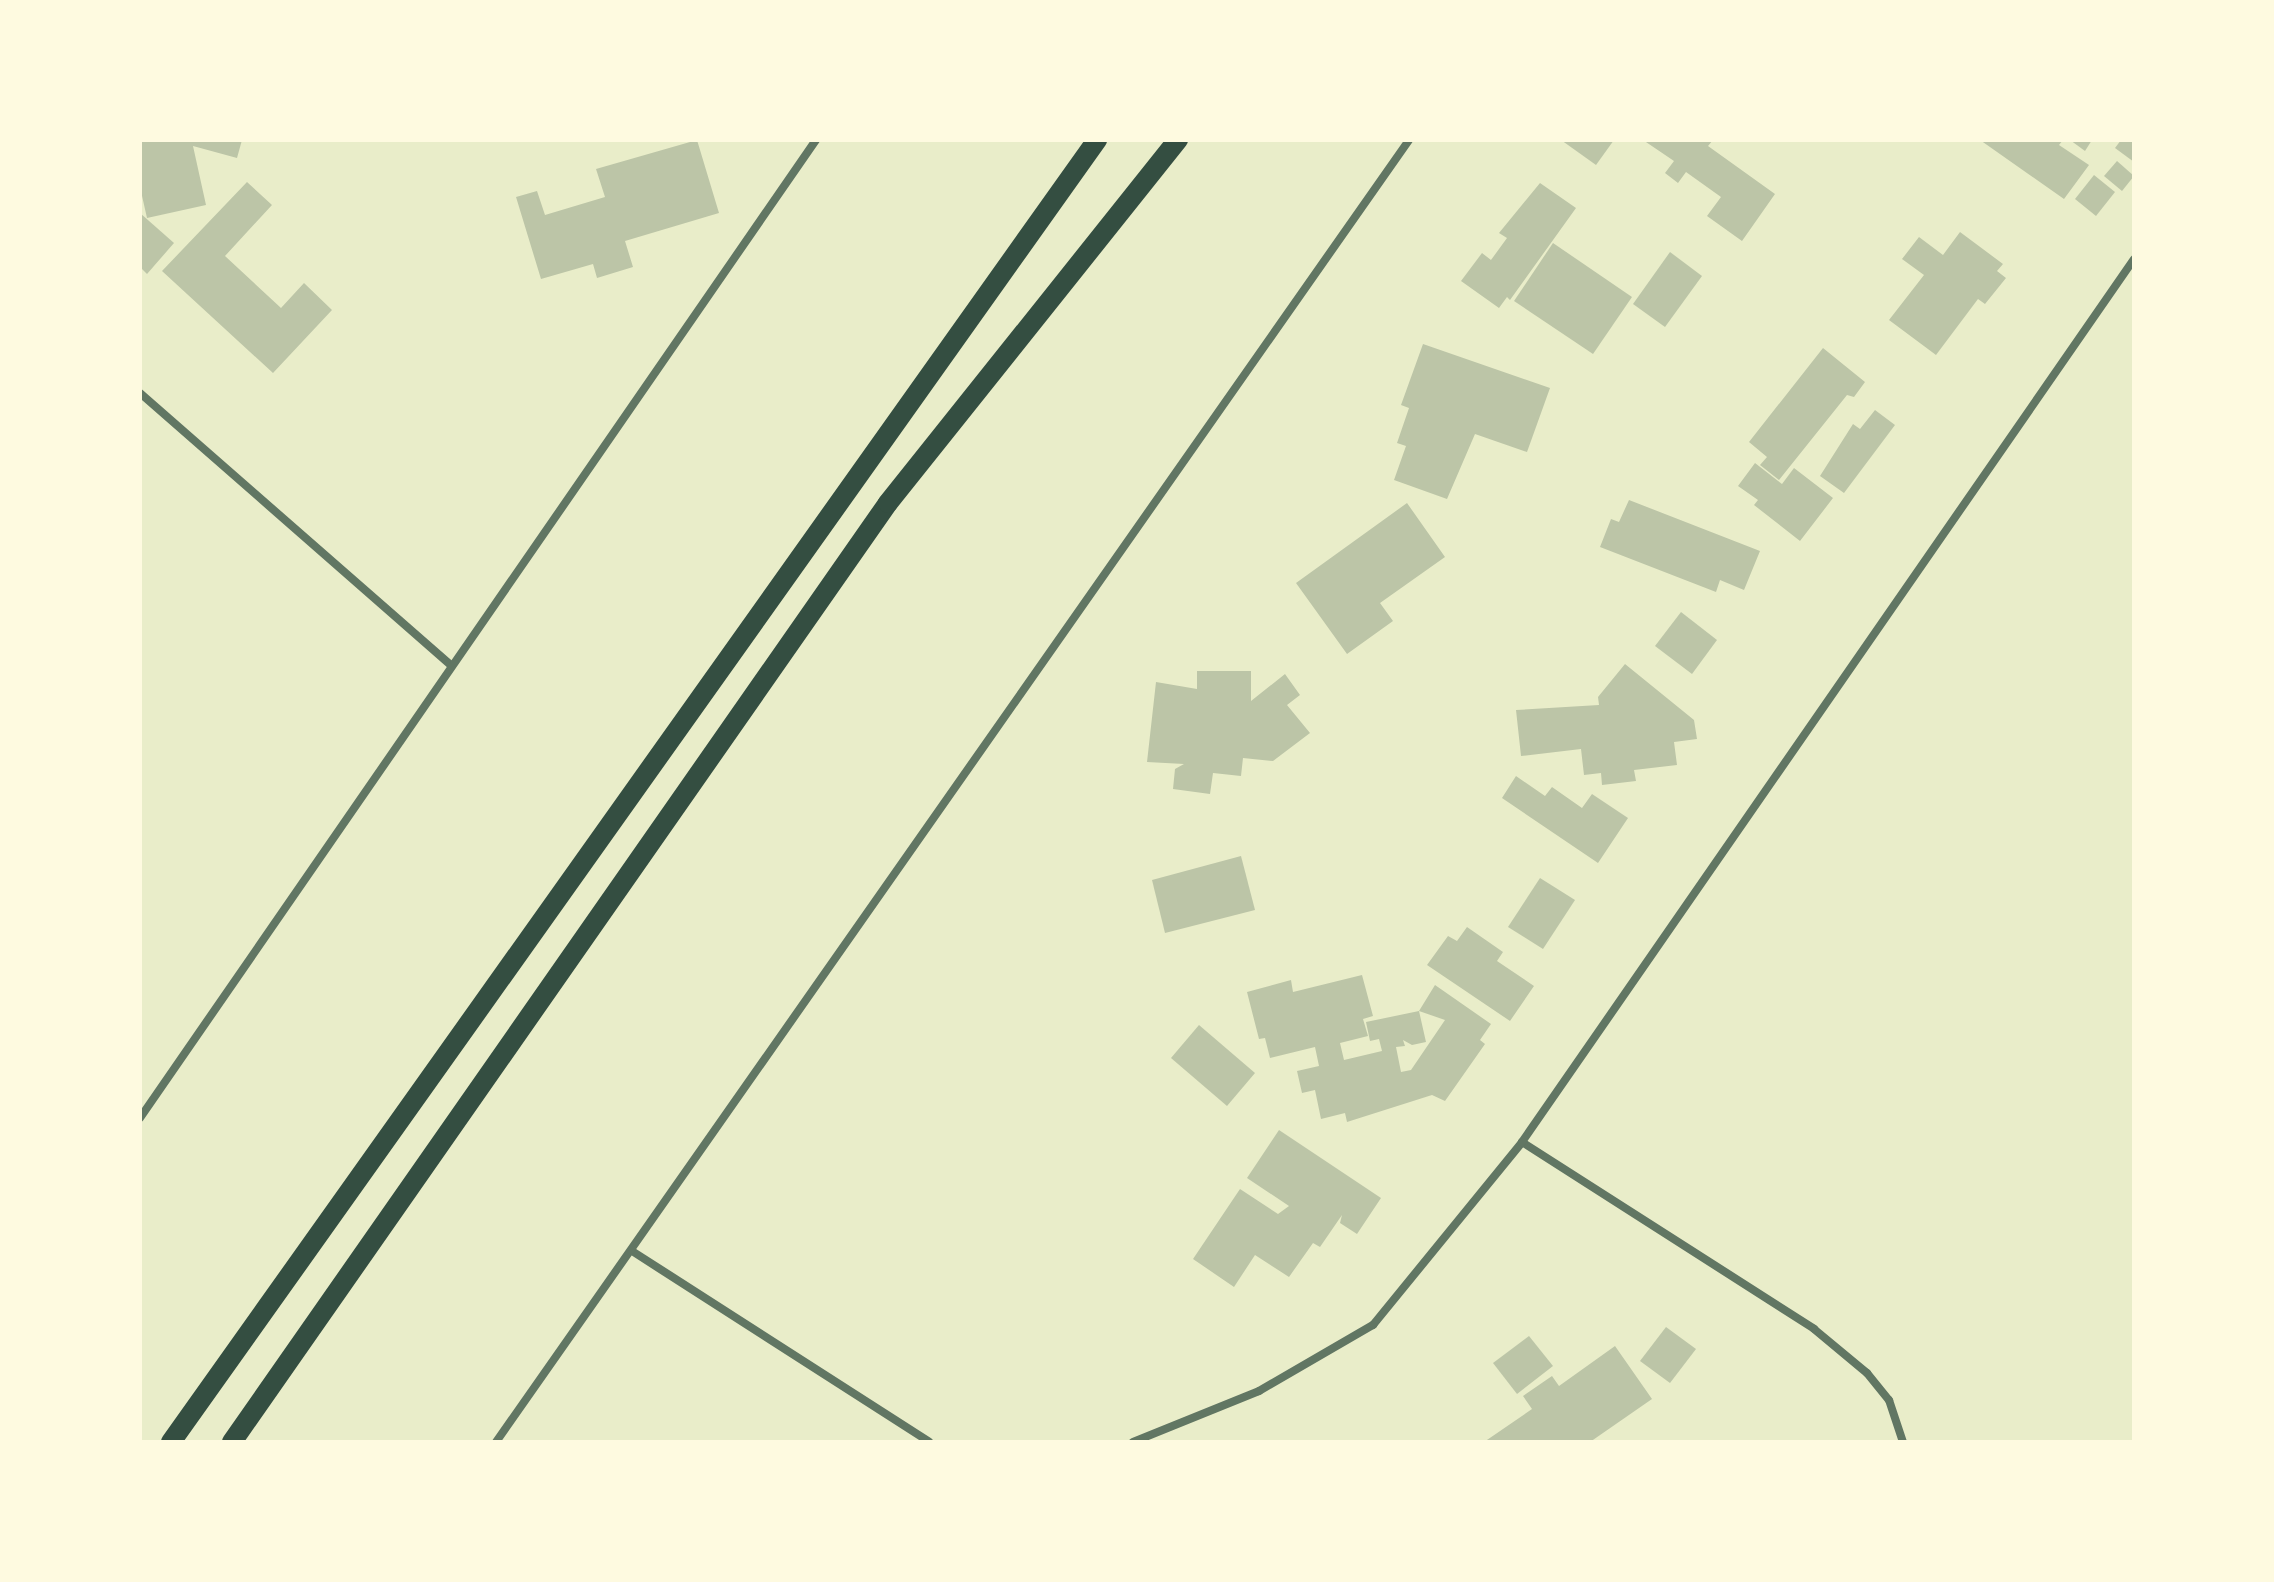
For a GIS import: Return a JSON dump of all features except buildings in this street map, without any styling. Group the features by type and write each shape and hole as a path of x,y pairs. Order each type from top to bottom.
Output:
{"main road":[{"path":"171,1442 1097,140"},
{"path":"232,1442 888,503 1178,140"}],"street":[{"path":"140,1118 450,664 816,140"},
{"path":"496,1442 1409,140"},
{"path":"1133,1442 1259,1391 1373,1325 1522,1142 2133,263"},
{"path":"140,393 450,664"},
{"path":"1522,1142 1814,1329 1867,1373 1889,1400 1903,1442"},
{"path":"632,1251 929,1442"}]}
